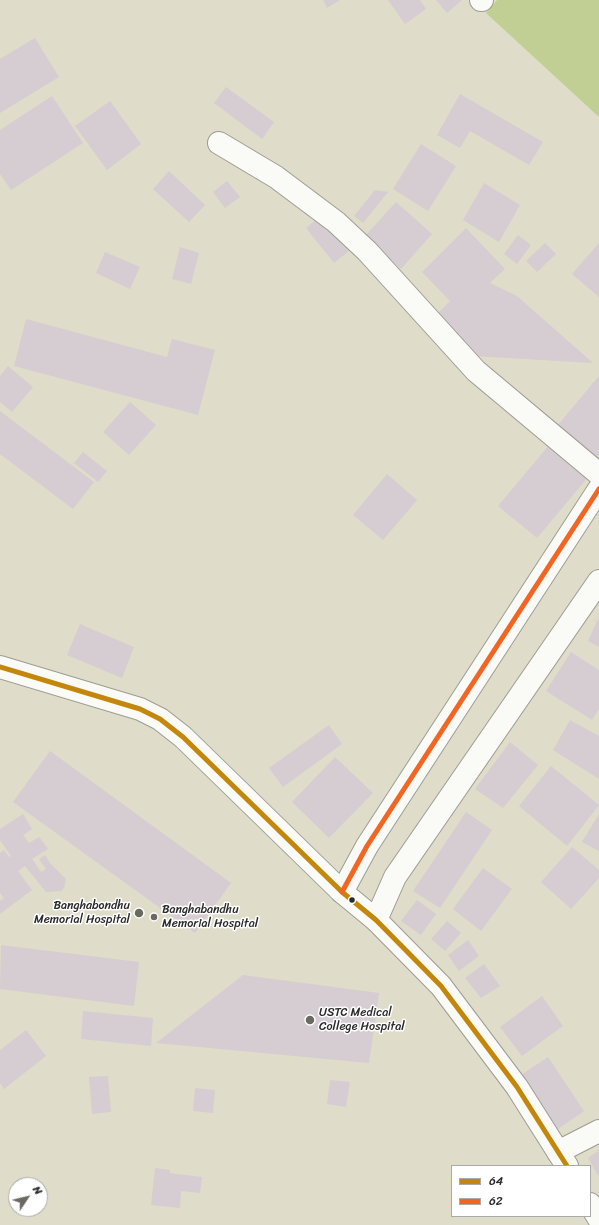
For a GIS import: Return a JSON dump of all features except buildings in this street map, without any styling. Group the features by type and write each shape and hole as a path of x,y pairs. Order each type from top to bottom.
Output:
{"main road":[{"path":"219,143 276,177 336,222 367,251 476,371 599,474"},
{"path":"342,892 367,846 599,489"},
{"path":"376,920 395,877 599,581"},
{"path":"0,667 140,709 160,719 183,737 342,892 376,920 441,986 517,1087 562,1159 599,1130"},
{"path":"591,1206 599,1219"}],"green space":[{"path":"497,0 599,0 599,117 486,13"}],"transit line":[{"name":"62","path":"342,892 367,846 599,489"},
{"name":"64","path":"0,667 140,709 160,719 183,737 342,892 376,920 441,986 517,1087 566,1165"}],"place":[{"name":"Banghabondhu Memorial Hospital","path":"139,913"},
{"name":"Banghabandhu Memorial Hospital","path":"154,917"},
{"name":"USTC Medical College Hospital","path":"310,1020"}]}
